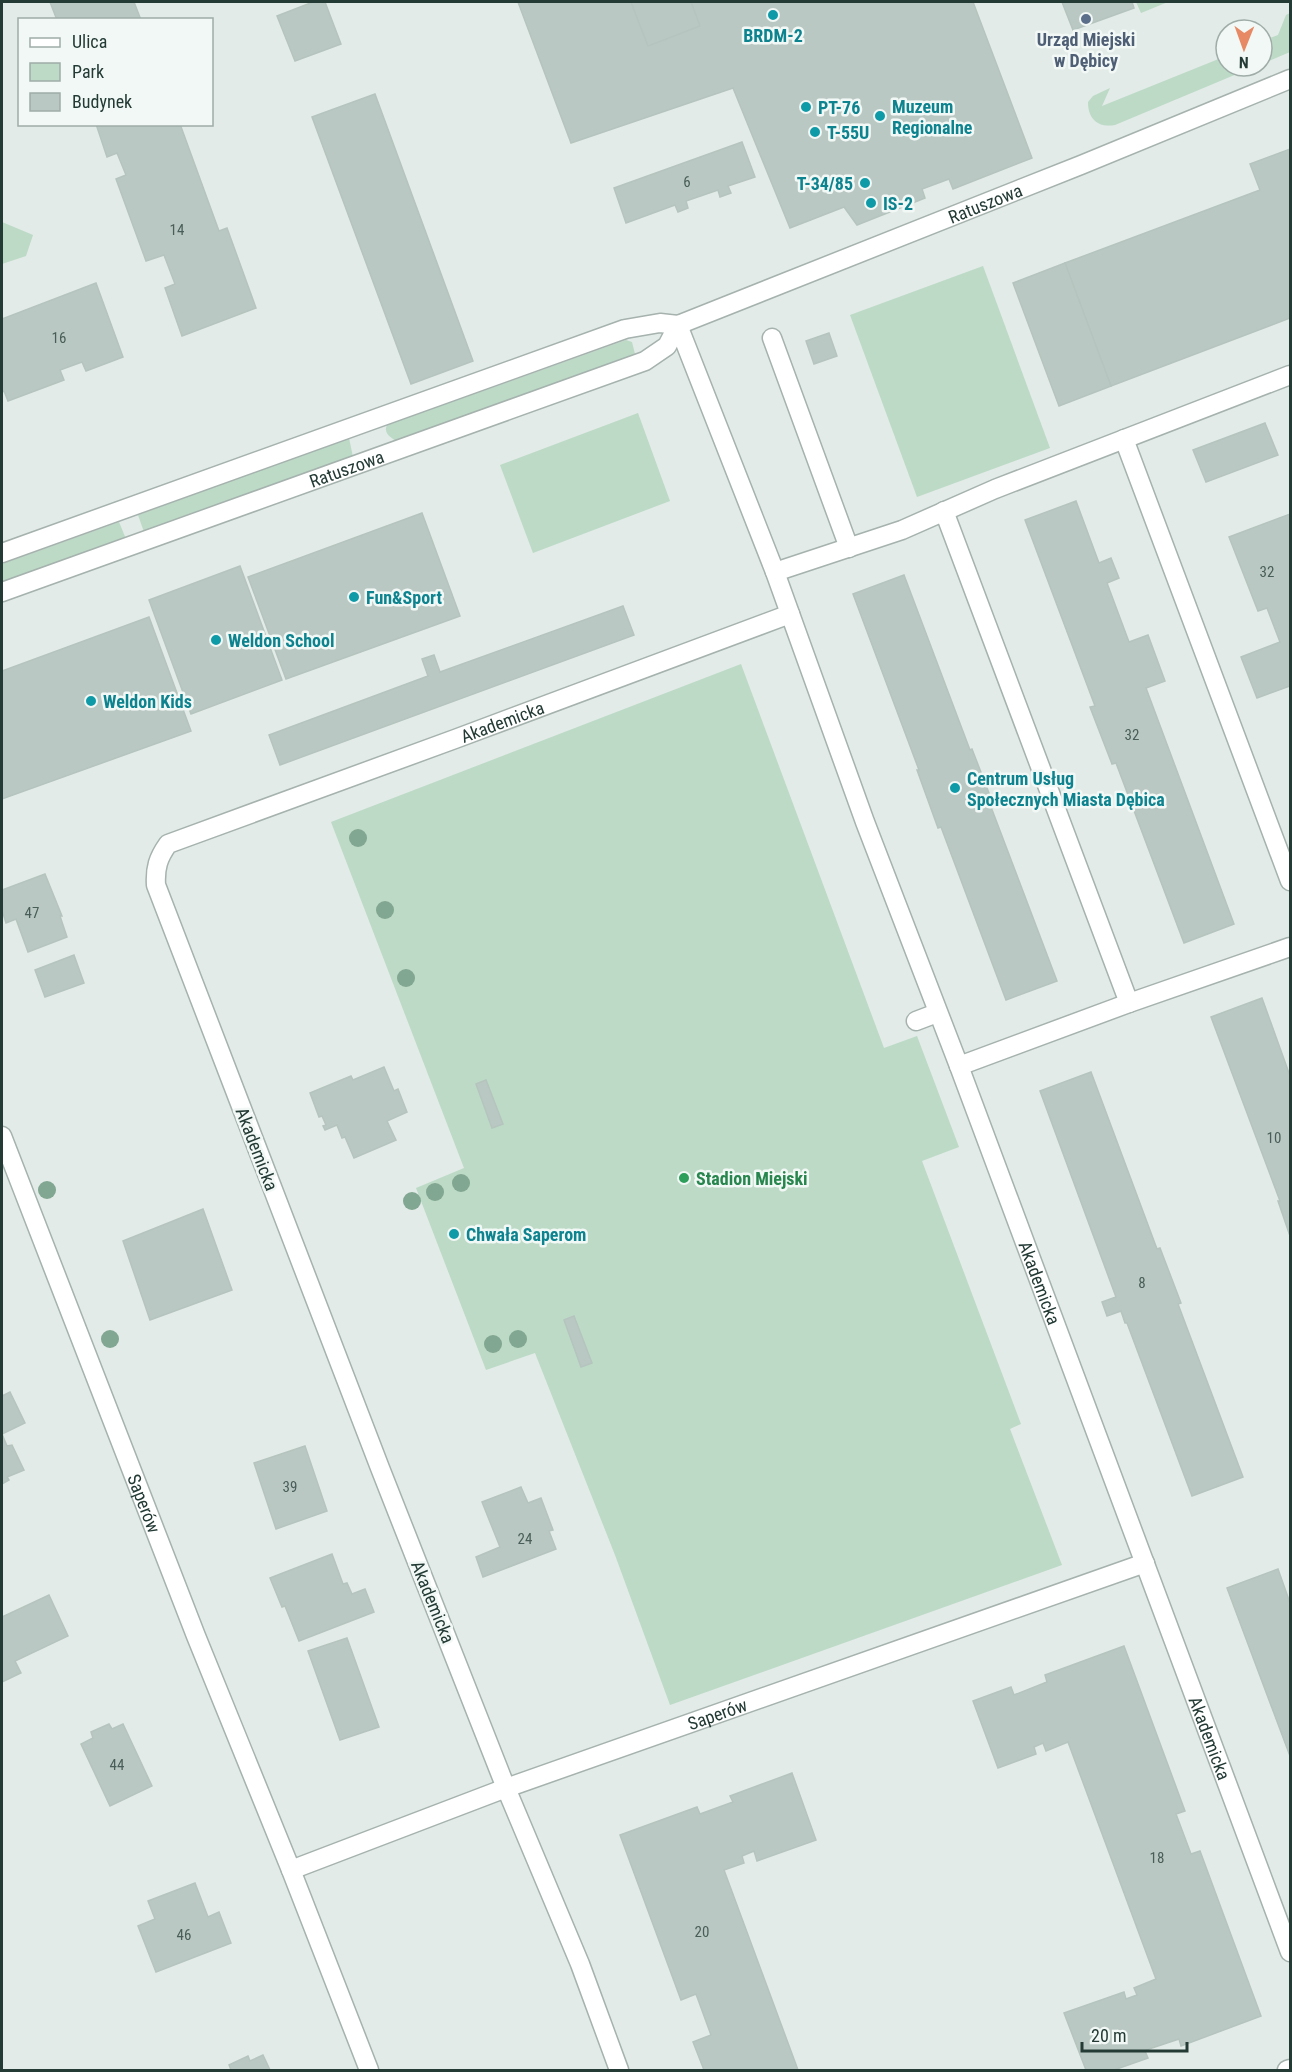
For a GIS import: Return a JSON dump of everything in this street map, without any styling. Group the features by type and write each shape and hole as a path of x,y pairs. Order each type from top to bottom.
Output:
{"street":[{"name":"Ratuszowa","path":"2,554 625,329 660,323 678,325 1290,79"},
{"name":"Ratuszowa","path":"2,592 645,361 667,346 678,325"},
{"name":"Akademicka","path":"678,325 775,572 865,822 959,1066 1290,1952"},
{"path":"772,338 849,548"},
{"path":"775,572 902,530 995,489 1290,375"},
{"path":"1124,439 1290,881"},
{"path":"944,511 1129,1003"},
{"name":"Akademicka","path":"619,2070 580,1964 506,1788 358,1412 156,885 155,871 158,857 168,844 790,614"},
{"path":"959,1066 1290,946"},
{"path":"916,1021 937,1013"},
{"name":"Saperów","path":"2,1136 369,2070"},
{"name":"Saperów","path":"291,1870 506,1788 1145,1563"}],"green space":[{"path":"1136,2 1168,2 1141,13"},
{"path":"1290,13 1290,52 1274,59 1274,36 1278,35 1286,15"},
{"path":"1214,61 1214,78 1227,78 1115,125 1099,124 1092,118 1088,108 1088,102 1093,96 1110,88 1102,106"},
{"path":"2,222 33,235 26,256 2,264"},
{"path":"983,266 1050,448 917,497 850,315"},
{"path":"626,340 632,342 635,354 633,356 398,442 387,433 387,425"},
{"path":"638,413 670,501 533,553 500,465"},
{"path":"349,438 353,457 144,532 138,515"},
{"path":"119,522 126,539 2,583 2,564"},
{"name":"Stadion Miejski","path":"741,664 884,1048 917,1036 959,1147 922,1161 1021,1424 1010,1429 1062,1565 670,1705 615,1555 535,1353 486,1370 416,1188 464,1168 331,822"}],"building":[{"path":"50,2 134,2 140,18 56,18"},
{"path":"313,2 325,2 341,44 295,61 277,16"},
{"name":"Muzeum Regionalne","path":"518,2 973,2 1032,158 953,189 949,179 922,189 925,198 857,225 844,207 790,228 733,88 571,143"},
{"path":"631,2 691,2 700,26 648,46"},
{"name":"Urząd Miejski w Dębicy","path":"1062,2 1132,2 1134,8 1073,30"},
{"path":"375,94 473,361 411,384 312,117"},
{"path":"97,126 181,126 219,231 227,228 256,308 182,336 165,288 175,284 164,255 146,261 116,179 126,175 117,153 107,157"},
{"path":"742,142 755,177 728,186 731,193 720,197 718,190 686,201 688,208 678,212 675,205 626,223 614,188"},
{"path":"1290,149 1290,318 1111,386 1065,263 1260,190 1250,164"},
{"path":"1065,263 1111,386 1059,406 1013,283"},
{"path":"96,283 123,357 86,371 82,362 60,370 64,380 8,401 4,391 2,392 2,319"},
{"path":"829,333 837,356 814,364 806,341"},
{"path":"1265,423 1278,455 1206,482 1193,450"},
{"path":"1076,501 1099,563 1111,558 1119,578 1107,583 1129,642 1148,635 1165,681 1146,688 1234,924 1184,943 1116,763 1112,764 1090,707 1095,706 1025,520"},
{"name":"Fun&Sport","path":"422,513 460,616 286,679 248,577"},
{"path":"1290,514 1290,686 1257,698 1241,657 1280,642 1267,608 1258,611 1229,537"},
{"name":"Weldon School","path":"240,566 282,680 191,714 149,600"},
{"name":"Centrum Usług Społecznych Miasta Dębica","path":"904,575 970,750 972,749 994,806 991,807 1057,981 1006,1000 941,827 938,828 917,770 919,770 853,594"},
{"path":"623,606 634,635 280,765 269,735 428,676 422,659 434,655 440,672"},
{"name":"Weldon Kids","path":"149,617 191,731 2,799 2,671"},
{"path":"45,874 62,916 60,916 67,937 28,952 16,919 6,923 2,910 2,890"},
{"path":"74,955 84,983 45,997 35,970"},
{"path":"1262,998 1290,1076 1290,1236 1278,1201 1280,1201 1211,1017"},
{"path":"384,1067 394,1091 398,1089 407,1112 387,1121 396,1140 354,1158 337,1125 325,1130 323,1126 326,1125 322,1116 319,1117 310,1093 351,1076 353,1080"},
{"path":"1091,1072 1157,1249 1160,1248 1181,1303 1178,1304 1243,1477 1192,1496 1127,1323 1121,1311 1107,1316 1102,1302 1116,1297 1040,1091"},
{"path":"486,1080 503,1124 492,1128 476,1084"},
{"path":"203,1209 232,1290 150,1320 123,1241"},
{"path":"574,1316 592,1363 581,1367 564,1320"},
{"path":"10,1392 25,1423 2,1434 2,1396"},
{"path":"2,1434 7,1446 12,1445 24,1470 7,1477 9,1480 2,1484"},
{"path":"305,1446 327,1511 276,1529 254,1463"},
{"path":"521,1487 528,1503 541,1498 553,1530 549,1531 556,1549 483,1577 476,1557 500,1547 482,1502"},
{"path":"332,1554 343,1584 347,1583 352,1594 365,1589 374,1612 299,1641 285,1606 282,1607 270,1578"},
{"path":"1278,1569 1290,1603 1290,1756 1227,1588"},
{"path":"49,1595 68,1636 15,1661 21,1673 2,1682 2,1617"},
{"path":"347,1638 379,1727 340,1740 308,1651"},
{"path":"1124,1646 1185,1811 1176,1814 1191,1854 1200,1851 1261,2016 1181,2046 1179,2039 1149,2049 1145,2051 1148,2058 1114,2070 1086,2070 1064,2013 1124,1992 1126,1999 1137,1995 1134,1988 1156,1979 1068,1742 1046,1751 1043,1743 1034,1747 1036,1754 998,1768 973,1701 1011,1687 1014,1695 1047,1682 1045,1675"},
{"path":"109,1724 112,1729 123,1724 152,1786 110,1806 81,1744 93,1738 91,1732"},
{"path":"792,1773 816,1840 757,1861 754,1851 742,1856 744,1863 724,1870 798,2070 704,2070 693,2042 711,2035 696,1994 681,2000 620,1835 697,1807 700,1814 733,1802 730,1796"},
{"path":"195,1883 208,1917 219,1912 231,1943 156,1972 138,1926 155,1919 148,1901"},
{"path":"263,2055 270,2070 231,2070 229,2065 248,2056 250,2061"}],"place":[{"name":"BRDM-2","path":"773,15"},
{"name":"Urząd Miejski w Dębicy","path":"1086,19"},
{"name":"PT-76","path":"806,107"},
{"name":"Muzeum Regionalne","path":"880,116"},
{"name":"T-55U","path":"815,132"},
{"name":"T-34/85","path":"865,183"},
{"name":"IS-2","path":"871,203"},
{"name":"Fun&Sport","path":"354,597"},
{"name":"Weldon School","path":"216,640"},
{"name":"Weldon Kids","path":"91,701"},
{"name":"Centrum Usług Społecznych Miasta Dębica","path":"955,788"},
{"name":"Stadion Miejski","path":"684,1178"},
{"name":"Chwała Saperom","path":"454,1234"}]}
